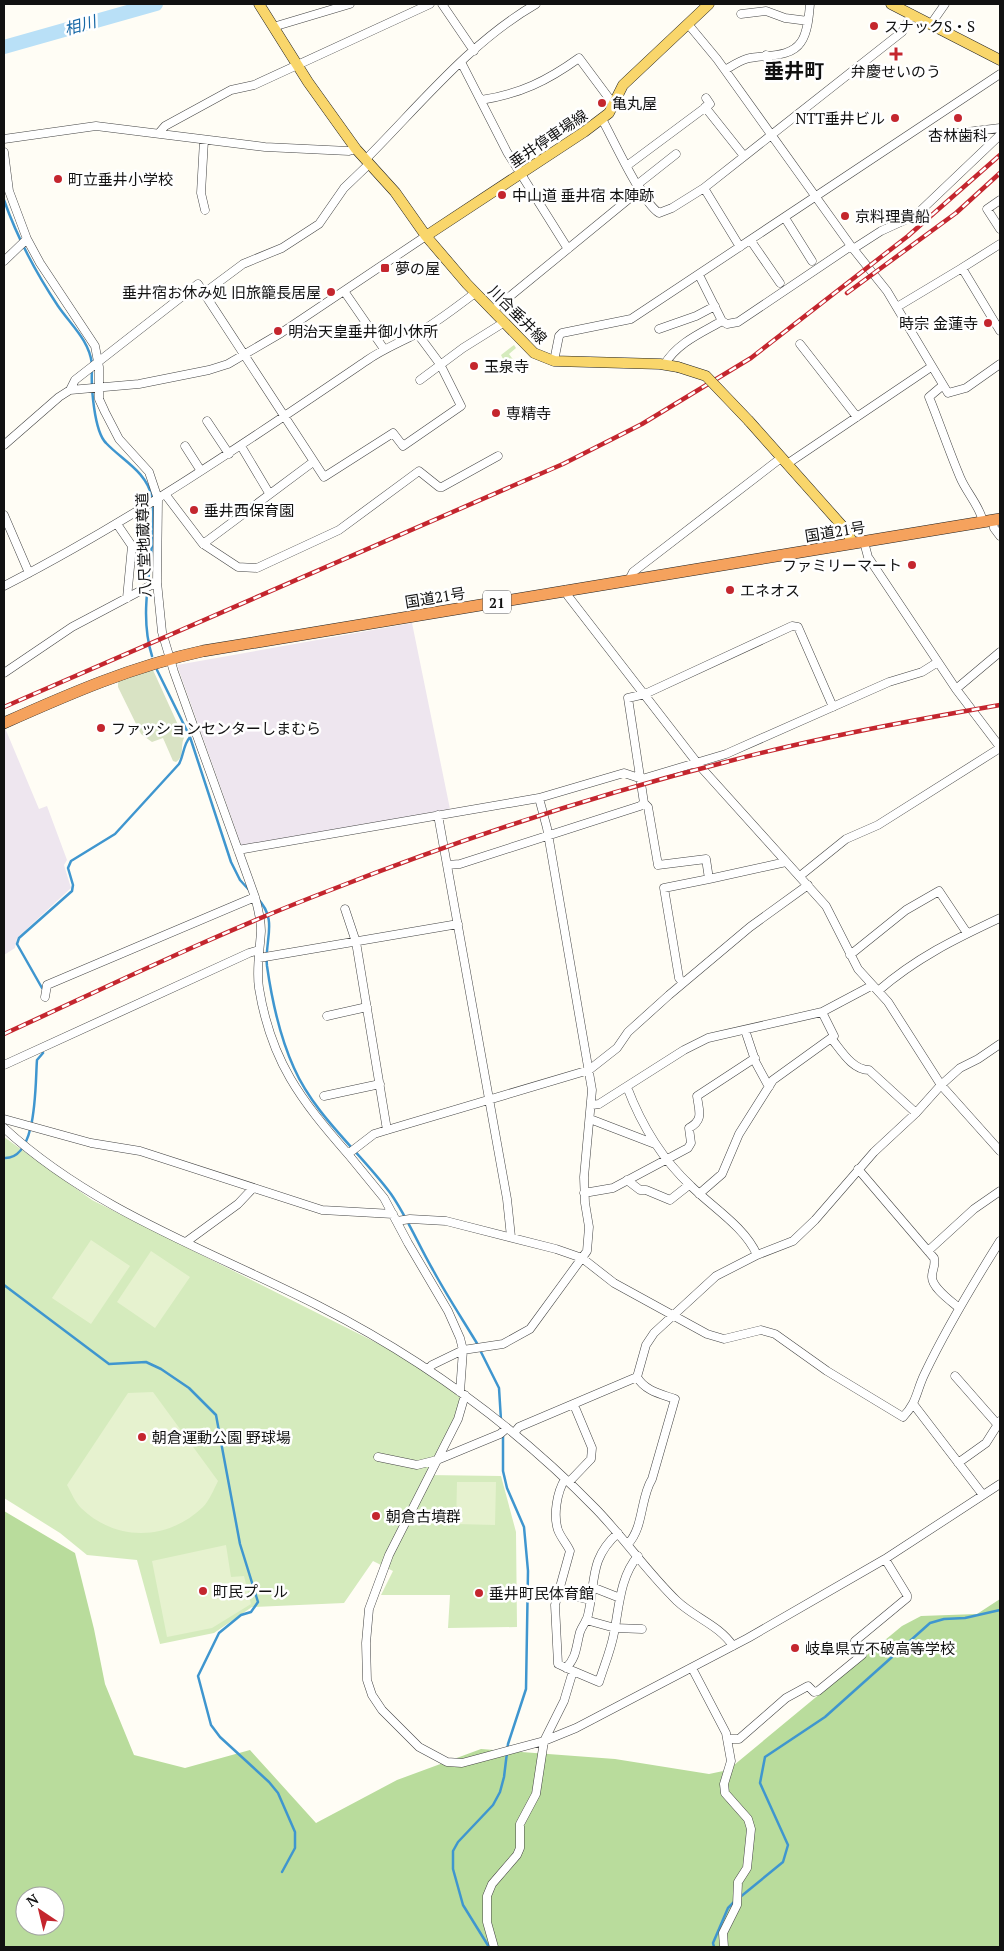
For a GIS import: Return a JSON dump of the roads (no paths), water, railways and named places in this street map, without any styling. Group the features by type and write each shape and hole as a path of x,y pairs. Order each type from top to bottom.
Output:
{"highway":[{"name":"国道21号","path":"4,723 101,681 170,658 203,651 992,521"}],"main road":[{"name":"川合垂井線","path":"258,4 296,64 356,149 395,192 426,236 475,293 534,353 554,361 664,364 706,376 749,421 858,543"},
{"name":"垂井停車場線","path":"426,236 521,175 602,119 614,105 617,92 622,85 710,4"},
{"path":"891,4 1000,60"}],"street":[{"path":"272,25 350,4"},
{"path":"158,133 166,126 231,90 254,85 296,64 430,4"},
{"path":"442,4 474,51"},
{"path":"204,293 243,264 282,248 319,224 344,188 461,62 536,4"},
{"path":"725,70 744,59 779,54 802,42 808,22 810,4"},
{"path":"931,24 945,4"},
{"path":"741,14 766,11 785,18 808,22"},
{"path":"602,119 654,210 659,213 672,208 704,188 902,32 912,14"},
{"path":"688,24 725,70 816,198 887,291 942,386 948,393 966,388 1000,364"},
{"path":"766,55 773,74"},
{"path":"481,100 511,96 559,73 579,58 614,105"},
{"path":"461,62 521,175 568,249"},
{"path":"554,361 559,336 562,333 631,319 816,198 1000,74"},
{"path":"628,165 710,104 706,98"},
{"path":"705,108 744,156"},
{"path":"4,139 96,126 265,147 350,151 356,149"},
{"path":"950,134 1000,128"},
{"path":"699,274 722,321 727,324 738,322 852,247 916,215 1000,135"},
{"path":"204,140 201,193 205,210"},
{"name":"八尺堂地蔵尊道","path":"4,152 9,191 27,239 90,338 98,361 99,399 119,439 148,472 153,502 157,582 162,632 255,897 261,930 259,987 277,1054 286,1073 313,1114 350,1153 376,1186 397,1218 448,1311 460,1338 463,1350"},
{"path":"492,311 568,249 676,154"},
{"path":"704,188 740,248"},
{"path":"1000,200 987,209 1000,229"},
{"path":"785,218 812,260"},
{"path":"4,445 59,396 70,390 139,384 209,370 245,355 426,236"},
{"path":"4,261 27,239"},
{"path":"751,240 780,283"},
{"path":"897,307 1000,244"},
{"path":"962,268 999,327"},
{"path":"70,390 75,380 198,284 324,477 393,433 402,446 461,406 440,364 417,333"},
{"path":"344,291 384,349"},
{"path":"4,586 153,502 284,418 384,349 417,333 475,293"},
{"path":"659,329 696,316 714,306"},
{"path":"664,364 670,355 685,342 722,321"},
{"path":"420,380 440,364 503,323"},
{"path":"800,344 856,417"},
{"path":"629,580 633,572 784,461 856,417 931,367"},
{"path":"942,386 929,397 968,495 981,514 992,521 994,528 1000,536"},
{"path":"207,421 229,454"},
{"path":"185,446 201,471"},
{"path":"241,446 269,493"},
{"path":"165,494 204,544 238,568 256,568 340,530 419,471 439,487 442,487 498,456"},
{"path":"204,544 269,493 313,462"},
{"path":"4,514 29,573"},
{"path":"117,524 132,546 127,598"},
{"path":"800,876 846,839 878,824 1000,748 956,689 858,543"},
{"path":"4,673 72,628 157,582"},
{"path":"565,590 698,764 826,906 850,955 909,1032 941,1085 1000,1152"},
{"path":"709,879 706,859 658,866 648,807 644,803 642,779 628,698 644,694 792,626 798,627 833,706"},
{"path":"956,689 1000,652"},
{"path":"238,850 539,798 624,773 642,779 698,764 726,754 888,682 922,672 938,662"},
{"path":"428,1369 432,1365 463,1350 503,1344 530,1329 587,1251 589,1227 584,1193 592,1105 589,1070 548,836 539,798"},
{"path":"447,865 460,864 644,803"},
{"path":"438,815 489,1100 511,1238"},
{"path":"682,983 679,978 664,888 786,862"},
{"path":"350,1153 374,1134 589,1070 617,1048 628,1032 682,983 750,927 808,885"},
{"path":"850,955 906,910 939,891 967,933"},
{"path":"45,997 47,985 255,897"},
{"path":"344,909 356,942 387,1130"},
{"path":"592,1105 627,1087 684,1050 708,1038 822,1012 875,988 925,955 1000,918"},
{"path":"4,1065 249,953 259,954 356,942 458,924"},
{"path":"327,1016 367,1007"},
{"path":"699,1194 722,1174 739,1134 773,1080 834,1036 822,1012"},
{"path":"745,1030 754,1058 768,1087"},
{"path":"831,1038 854,1066 861,1070 869,1070 916,1113"},
{"path":"628,1544 634,1537 647,1487 652,1479 675,1399 641,1384 637,1378 646,1345 654,1333 675,1316 716,1276 756,1255 793,1241 815,1220 858,1169 916,1113 941,1085 960,1068 978,1059 1000,1044"},
{"path":"584,1193 612,1188 688,1148 691,1142 689,1128 698,1123 701,1118 697,1096 754,1058"},
{"path":"324,1096 380,1084"},
{"path":"627,1087 655,1144 689,1185 733,1224 756,1255"},
{"path":"4,1119 91,1143 140,1150 322,1210 446,1221 582,1258 614,1283 707,1334 724,1339 761,1330 775,1334 827,1371 903,1417 914,1405 924,1374 958,1308 998,1253 1000,1241"},
{"path":"590,1119 655,1144"},
{"path":"4,1128 82,1189 186,1242 320,1306 428,1369 510,1430 567,1481 618,1533 677,1601 695,1615 716,1627 733,1646"},
{"path":"858,1169 928,1251 936,1264 932,1277 934,1284 958,1308"},
{"path":"627,1180 640,1190 646,1190 670,1200 689,1185"},
{"path":"186,1242 238,1204 253,1188"},
{"path":"928,1251 974,1209 1000,1190"},
{"path":"463,1350 462,1394 458,1419 389,1555 371,1603 366,1643 367,1680 372,1695 382,1710 419,1747 447,1762 462,1763 544,1741 576,1728 733,1646 885,1559 1000,1484"},
{"path":"955,1376 999,1423 986,1443 958,1463"},
{"path":"378,1457 417,1465 437,1460 637,1378"},
{"path":"574,1405 592,1448 591,1459 559,1489 556,1523 570,1551 555,1605 558,1664 599,1682 615,1628 620,1598 630,1564 638,1556"},
{"path":"914,1405 983,1495"},
{"path":"494,1947 487,1922 487,1896 492,1884 517,1855 520,1848 520,1824 536,1794 544,1741 564,1701 570,1670 577,1652 580,1632 586,1620 598,1556 606,1544 618,1533"},
{"path":"727,1739 739,1739 794,1693 808,1686 814,1692 818,1692 862,1655 855,1641 906,1598 907,1595 885,1559"},
{"path":"592,1587 620,1598"},
{"path":"558,1592 590,1600"},
{"path":"586,1620 615,1628 642,1628"},
{"path":"692,1668 727,1739 731,1760 724,1784 725,1793 748,1819 751,1829 747,1868 738,1882 737,1905 723,1933 724,1947"}],"waterway":[{"name":"相川","path":"4,47 156,4"},
{"path":"4,200 15,228 35,268 58,306 79,333 87,347 92,364"},
{"path":"92,370 94,408 102,437 145,480 152,497 153,531 146,610 148,641 152,656"},
{"path":"157,670 190,737 231,862 240,880 250,891"},
{"path":"42,988 17,944 19,938 72,891 73,885 68,868 71,861 115,834 179,764 190,737"},
{"path":"257,898 264,906 269,922 267,966 271,992 280,1030 294,1068 303,1085 326,1118 391,1194 438,1280 478,1345"},
{"path":"4,1158 15,1155 23,1147 29,1134 35,1102 37,1060 43,1053"},
{"path":"4,1285 109,1364 146,1362 161,1369 189,1388 216,1415 240,1544 258,1602 251,1612 241,1615 219,1633 198,1676 211,1725 220,1737 269,1782 278,1793 295,1832 295,1848 282,1872"},
{"path":"480,1350 499,1388 501,1420"},
{"path":"489,1947 463,1905 453,1869 453,1851 458,1842 493,1805 500,1792 508,1744 526,1689 528,1571 524,1527 507,1488 503,1471 503,1435"},
{"path":"739,1898 783,1862 788,1845 760,1783 765,1757 825,1717 930,1623 1000,1610"},
{"path":"714,1947 713,1943 728,1908 734,1902"}],"railway":[{"path":"4,707 563,464 642,424 751,358 908,236 1000,155"},
{"path":"847,293 956,213 1000,173"},
{"path":"4,1034 165,960 287,907 426,854 525,820 625,789 760,753 862,730 1000,705"}],"place":[{"name":"スナックS・S","path":"874,26"},
{"name":"弁慶せいのう","path":"896,54"},
{"name":"亀丸屋","path":"602,103"},
{"name":"NTT垂井ビル","path":"895,118"},
{"name":"杏林歯科","path":"958,118"},
{"name":"町立垂井小学校","path":"58,179"},
{"name":"中山道 垂井宿 本陣跡","path":"502,195"},
{"name":"京料理貴船","path":"845,216"},
{"name":"夢の屋","path":"385,268"},
{"name":"垂井宿お休み処 旧旅籠長居屋","path":"331,292"},
{"name":"時宗 金蓮寺","path":"988,323"},
{"name":"明治天皇垂井御小休所","path":"278,331"},
{"name":"玉泉寺","path":"474,366"},
{"name":"専精寺","path":"496,413"},
{"name":"垂井西保育園","path":"194,510"},
{"name":"ファミリーマート","path":"912,565"},
{"name":"エネオス","path":"730,590"},
{"name":"ファッションセンターしまむら","path":"101,728"},
{"name":"朝倉運動公園 野球場","path":"142,1437"},
{"name":"朝倉古墳群","path":"376,1516"},
{"name":"町民プール","path":"203,1591"},
{"name":"垂井町民体育館","path":"479,1593"},
{"name":"岐阜県立不破高等学校","path":"795,1648"}],"district":[{"name":"垂井町","path":"794,70"}]}
